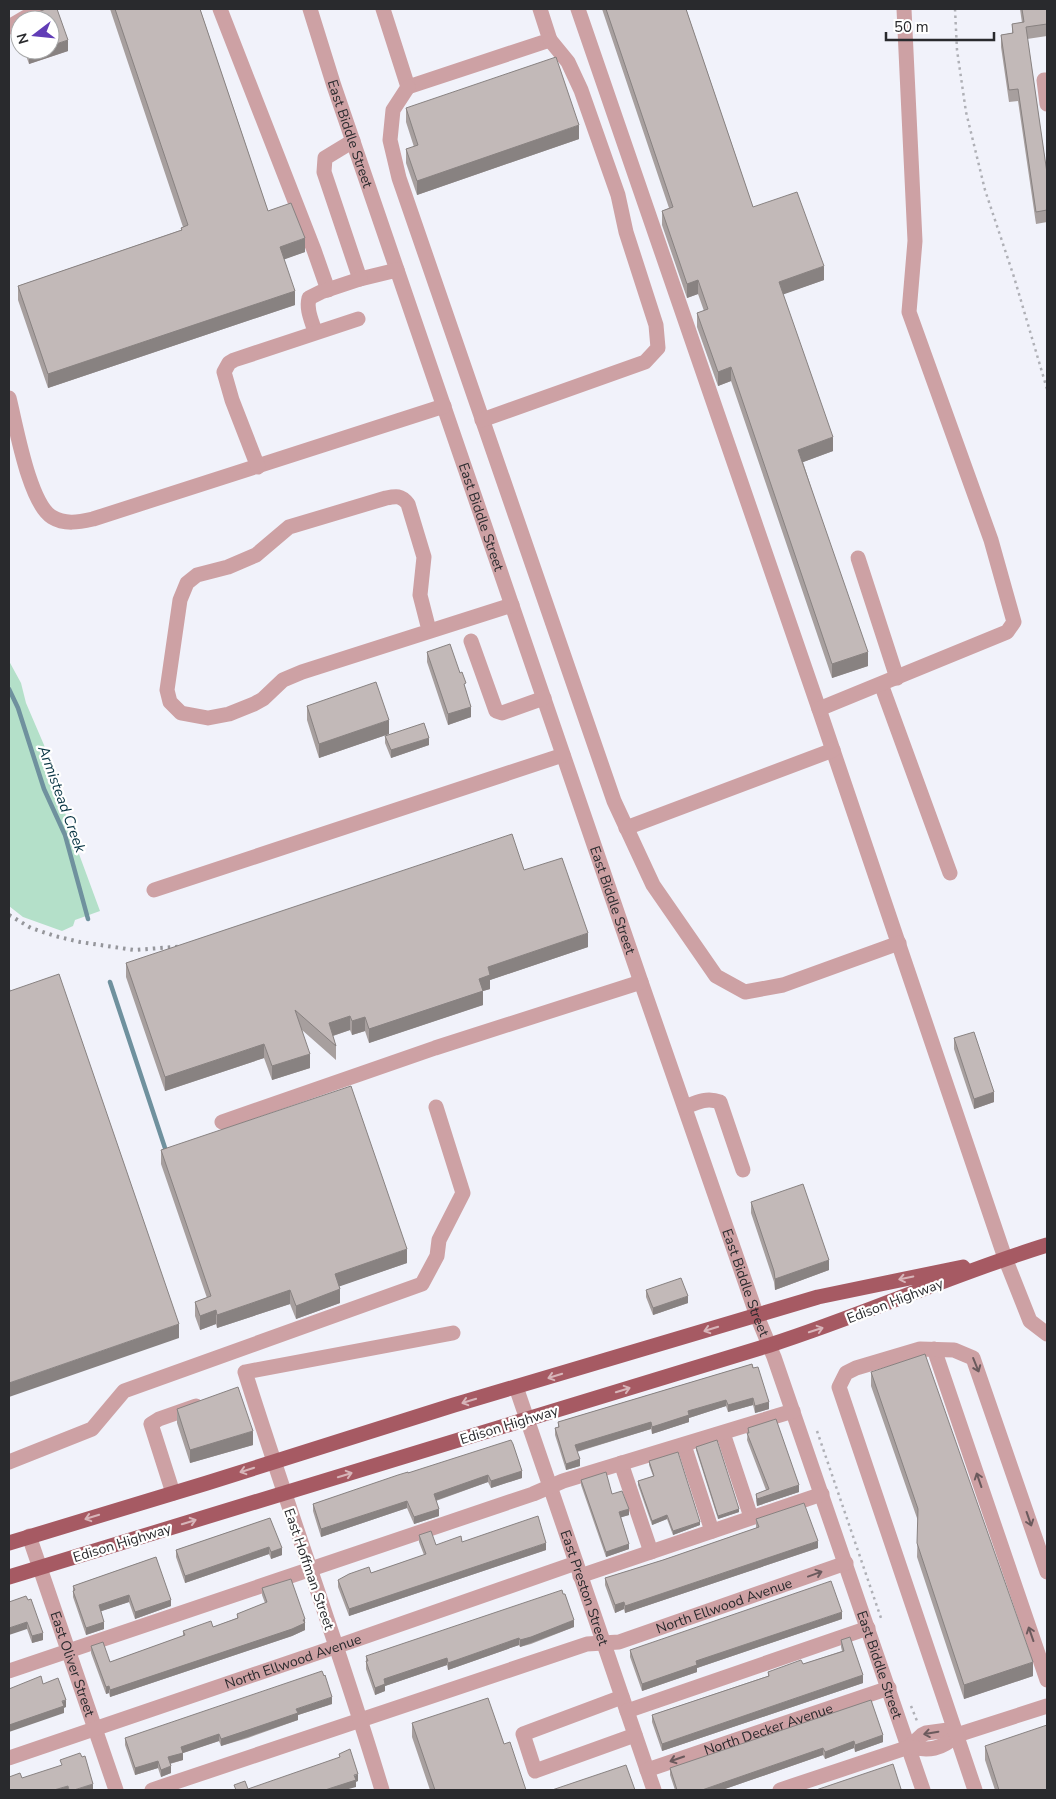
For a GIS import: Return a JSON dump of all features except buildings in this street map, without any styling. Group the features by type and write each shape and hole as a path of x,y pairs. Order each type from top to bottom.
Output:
{"main road":[{"name":"Edison Highway","path":"9,1577 828,1327 1005,1258 1047,1245"},
{"name":"Edison Highway","path":"9,1543 516,1387 818,1297 1005,1258"}],"street":[{"path":"9,27 26,17 50,9"},
{"path":"220,9 328,290"},
{"name":"East Biddle Street","path":"310,9 353,142 641,982 757,1316 770,1345 923,1790"},
{"path":"384,9 408,87"},
{"path":"482,420 645,362 658,348 656,325 626,232 618,195 582,90 568,62 550,40 540,9"},
{"path":"578,9 834,750 1005,1258 1030,1321 1047,1334"},
{"path":"819,709 1007,632 1014,622 991,540 909,312 915,241 904,9"},
{"path":"550,40 408,87 393,110 390,140 399,178 614,801 653,886 716,976 744,992 783,985 899,943"},
{"path":"1047,80 1044,80 1047,104"},
{"path":"353,142 324,158 324,172 360,280"},
{"path":"316,332 309,314 307,304 309,298 328,290 397,270"},
{"path":"258,467 232,400 224,372 226,368 234,360 358,319"},
{"path":"9,398 31,482 38,501 51,516 61,521 75,523 258,467 444,406"},
{"path":"428,630 420,595 424,557 408,504 403,498 397,496 386,498 289,527 256,555 228,567 197,576 187,584 180,600 167,690 170,702 181,713 208,718 228,714 263,699 283,680 302,672 428,630 512,605"},
{"path":"858,558 897,678"},
{"path":"471,641 496,711 502,713 544,698"},
{"path":"881,684 950,873"},
{"path":"626,828 834,750"},
{"path":"154,890 563,755"},
{"path":"222,1122 435,1048 641,982"},
{"path":"685,1107 704,1100 720,1102 743,1170"},
{"path":"9,1462 92,1429 124,1391 422,1284 437,1256 439,1240 463,1192 436,1107"},
{"name":"East Hoffman Street","path":"382,1790 361,1721 273,1461 246,1372 454,1333"},
{"path":"975,1790 839,1387 846,1373 856,1368 920,1349 954,1350 974,1358 1047,1572"},
{"path":"934,1349 1047,1680"},
{"name":"East Preston Street","path":"516,1387 654,1790"},
{"path":"173,1493 150,1424 159,1418 205,1403"},
{"path":"9,1672 68,1650 309,1570 563,1481 793,1411"},
{"path":"723,1433 751,1517"},
{"path":"684,1445 712,1531"},
{"path":"621,1464 651,1552"},
{"name":"North Ellwood Avenue","path":"9,1758 336,1647 578,1570 651,1552 822,1494"},
{"name":"East Oliver Street","path":"30,1536 116,1790"},
{"name":"North Ellwood Avenue","path":"152,1790 587,1644 619,1642 846,1563"},
{"path":"635,1735 536,1771 524,1734 868,1628"},
{"name":"North Decker Avenue","path":"647,1770 889,1688"},
{"path":"780,1790 909,1747 922,1734 948,1730 957,1735 1047,1706"}],"path":[{"path":"956,9 957,50 966,112 984,190 1014,278 1047,389"},
{"path":"818,1431 885,1630"},
{"path":"910,1705 918,1721"}],"green space":[{"path":"9,661 21,683 26,703 44,745 72,835 100,911 75,920 73,926 62,931 23,917 9,906"}],"waterway":[{"name":"Armistead Creek","path":"9,689 18,708 44,789 65,835 88,919"},
{"name":"Armistead Creek","path":"110,982 165,1148"}],"railway":[{"path":"9,915 31,928 80,942 134,950 187,946"}]}
